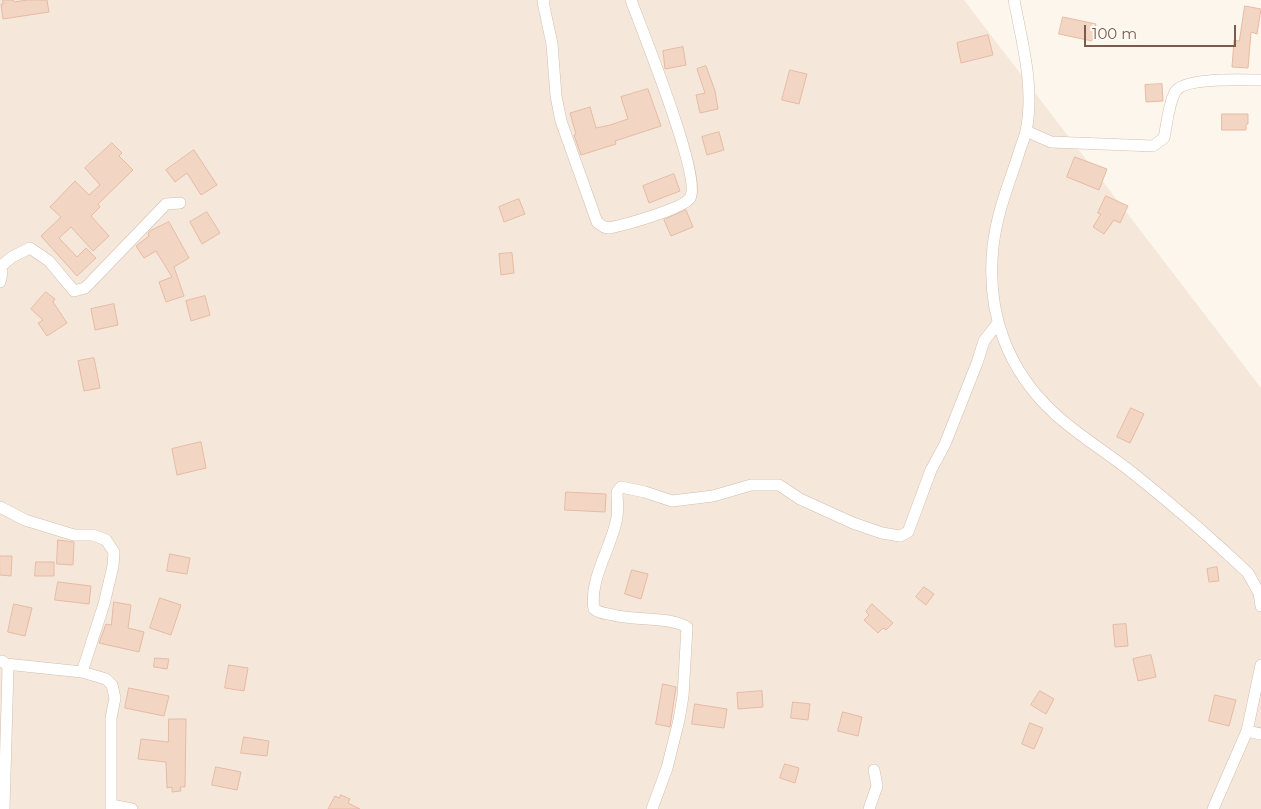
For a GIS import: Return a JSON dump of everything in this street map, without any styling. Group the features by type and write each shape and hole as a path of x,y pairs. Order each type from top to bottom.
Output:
{"street":[{"path":"544,0 544,10 552,44 556,96 561,121 598,222 604,227 609,228 650,216 688,201 692,196 693,185 690,168 631,0"},
{"path":"1014,0 1024,54 1028,91 1026,131 1001,208 993,247 995,314 1012,361 1038,396 1056,415 1134,474 1248,572 1259,593 1261,606"},
{"path":"1026,131 1051,142 1153,146 1164,138 1172,98 1180,86 1188,83 1234,79 1261,80"},
{"path":"0,282 2,272 0,268 12,257 30,248 49,261 74,291 85,288 166,204 180,203"},
{"path":"652,809 679,720 683,696 687,627 670,621 626,619 601,614 594,609 595,584 616,525 618,511 617,492 620,487 677,501 713,496 751,485 778,485 800,499 853,524 882,533 900,536 908,532 931,470 945,444 984,341 998,323"},
{"path":"0,507 26,520 74,535 93,535 106,540 114,552 113,566 104,604 82,672"},
{"path":"3,662 82,672 106,679 112,684 115,698 112,718 111,807 132,809"},
{"path":"3,662 8,668 4,809"},
{"path":"1213,809 1247,730 1261,665"},
{"path":"1247,730 1261,734"},
{"path":"869,809 877,786 874,770"}],"shaded area":[{"path":"0,0 964,0 1261,388 1261,809 0,809"}],"building":[{"path":"3,0 13,0 14,2 47,0 49,12 3,19 1,4 3,4"},
{"path":"1245,6 1261,9 1257,34 1251,32 1248,68 1232,67 1234,40 1239,41"},
{"path":"1063,17 1096,24 1092,41 1059,34"},
{"path":"988,35 993,55 961,63 957,43"},
{"path":"683,47 686,65 665,69 663,51"},
{"path":"706,66 715,91 718,109 700,113 696,95 705,93 697,69"},
{"path":"790,70 807,74 799,104 782,100"},
{"path":"1162,84 1163,101 1146,102 1145,85"},
{"path":"648,89 661,126 615,141 616,144 581,155 574,135 576,134 570,113 590,107 596,128 610,125 628,119 621,97"},
{"path":"1222,114 1248,114 1246,130 1222,130"},
{"path":"719,132 724,150 707,155 702,137"},
{"path":"112,143 122,153 119,156 133,170 98,204 100,207 91,216 109,236 93,251 71,227 59,238 77,257 86,248 96,258 77,276 41,236 61,217 50,207 75,181 89,195 100,185 85,168"},
{"path":"194,150 217,185 201,195 187,173 175,182 166,170"},
{"path":"1075,157 1107,169 1099,190 1067,177"},
{"path":"674,174 680,191 649,203 643,186"},
{"path":"1106,196 1128,206 1120,223 1114,220 1104,234 1093,227 1101,214 1098,213"},
{"path":"519,199 525,214 504,222 499,207"},
{"path":"686,210 693,227 671,236 664,220"},
{"path":"207,212 220,233 202,244 190,222"},
{"path":"169,222 189,258 174,267 184,296 166,302 159,282 172,277 156,251 144,258 136,246 149,236 150,231"},
{"path":"512,253 514,273 501,275 499,254"},
{"path":"46,292 55,299 53,302 67,323 47,336 38,323 43,320 31,309"},
{"path":"205,296 210,315 191,321 186,301"},
{"path":"114,304 118,325 95,330 91,309"},
{"path":"94,358 100,388 84,391 78,361"},
{"path":"1131,408 1144,414 1130,443 1117,437"},
{"path":"201,442 206,468 177,475 172,449"},
{"path":"566,492 606,494 605,512 565,510"},
{"path":"58,540 74,542 73,565 57,564"},
{"path":"170,554 190,558 187,574 167,571"},
{"path":"0,556 12,556 11,576 0,575"},
{"path":"36,562 54,562 54,576 35,576"},
{"path":"1217,567 1219,581 1209,582 1207,569"},
{"path":"632,570 648,574 641,599 625,594"},
{"path":"58,582 91,586 89,604 55,600"},
{"path":"924,587 934,594 926,605 916,597"},
{"path":"160,598 181,605 171,635 150,628"},
{"path":"114,602 131,605 128,628 144,632 139,652 99,643 106,624 111,625"},
{"path":"14,604 32,608 25,636 8,632"},
{"path":"872,604 893,623 886,630 883,628 878,633 864,620 869,615 866,612"},
{"path":"1126,624 1128,646 1115,647 1113,625"},
{"path":"1151,655 1156,677 1138,681 1133,659"},
{"path":"155,658 169,659 167,669 154,667"},
{"path":"229,665 248,668 244,691 225,688"},
{"path":"663,684 676,687 670,727 656,724"},
{"path":"129,688 169,696 164,716 125,708"},
{"path":"762,691 763,707 738,709 737,693"},
{"path":"1040,691 1054,699 1046,714 1031,705"},
{"path":"1215,695 1236,700 1229,726 1209,721"},
{"path":"793,702 810,704 808,720 791,718"},
{"path":"695,704 727,709 724,728 692,724"},
{"path":"843,712 862,717 858,736 838,731"},
{"path":"169,719 186,719 185,787 180,787 181,791 172,792 172,787 167,788 166,762 138,759 141,739 168,742"},
{"path":"1030,723 1043,728 1034,749 1022,744"},
{"path":"244,737 269,741 267,756 241,753"},
{"path":"785,764 799,768 795,783 780,778"},
{"path":"216,767 241,772 237,790 212,785"},
{"path":"341,795 350,799 348,803 360,809 328,809 335,796 339,798"}]}
